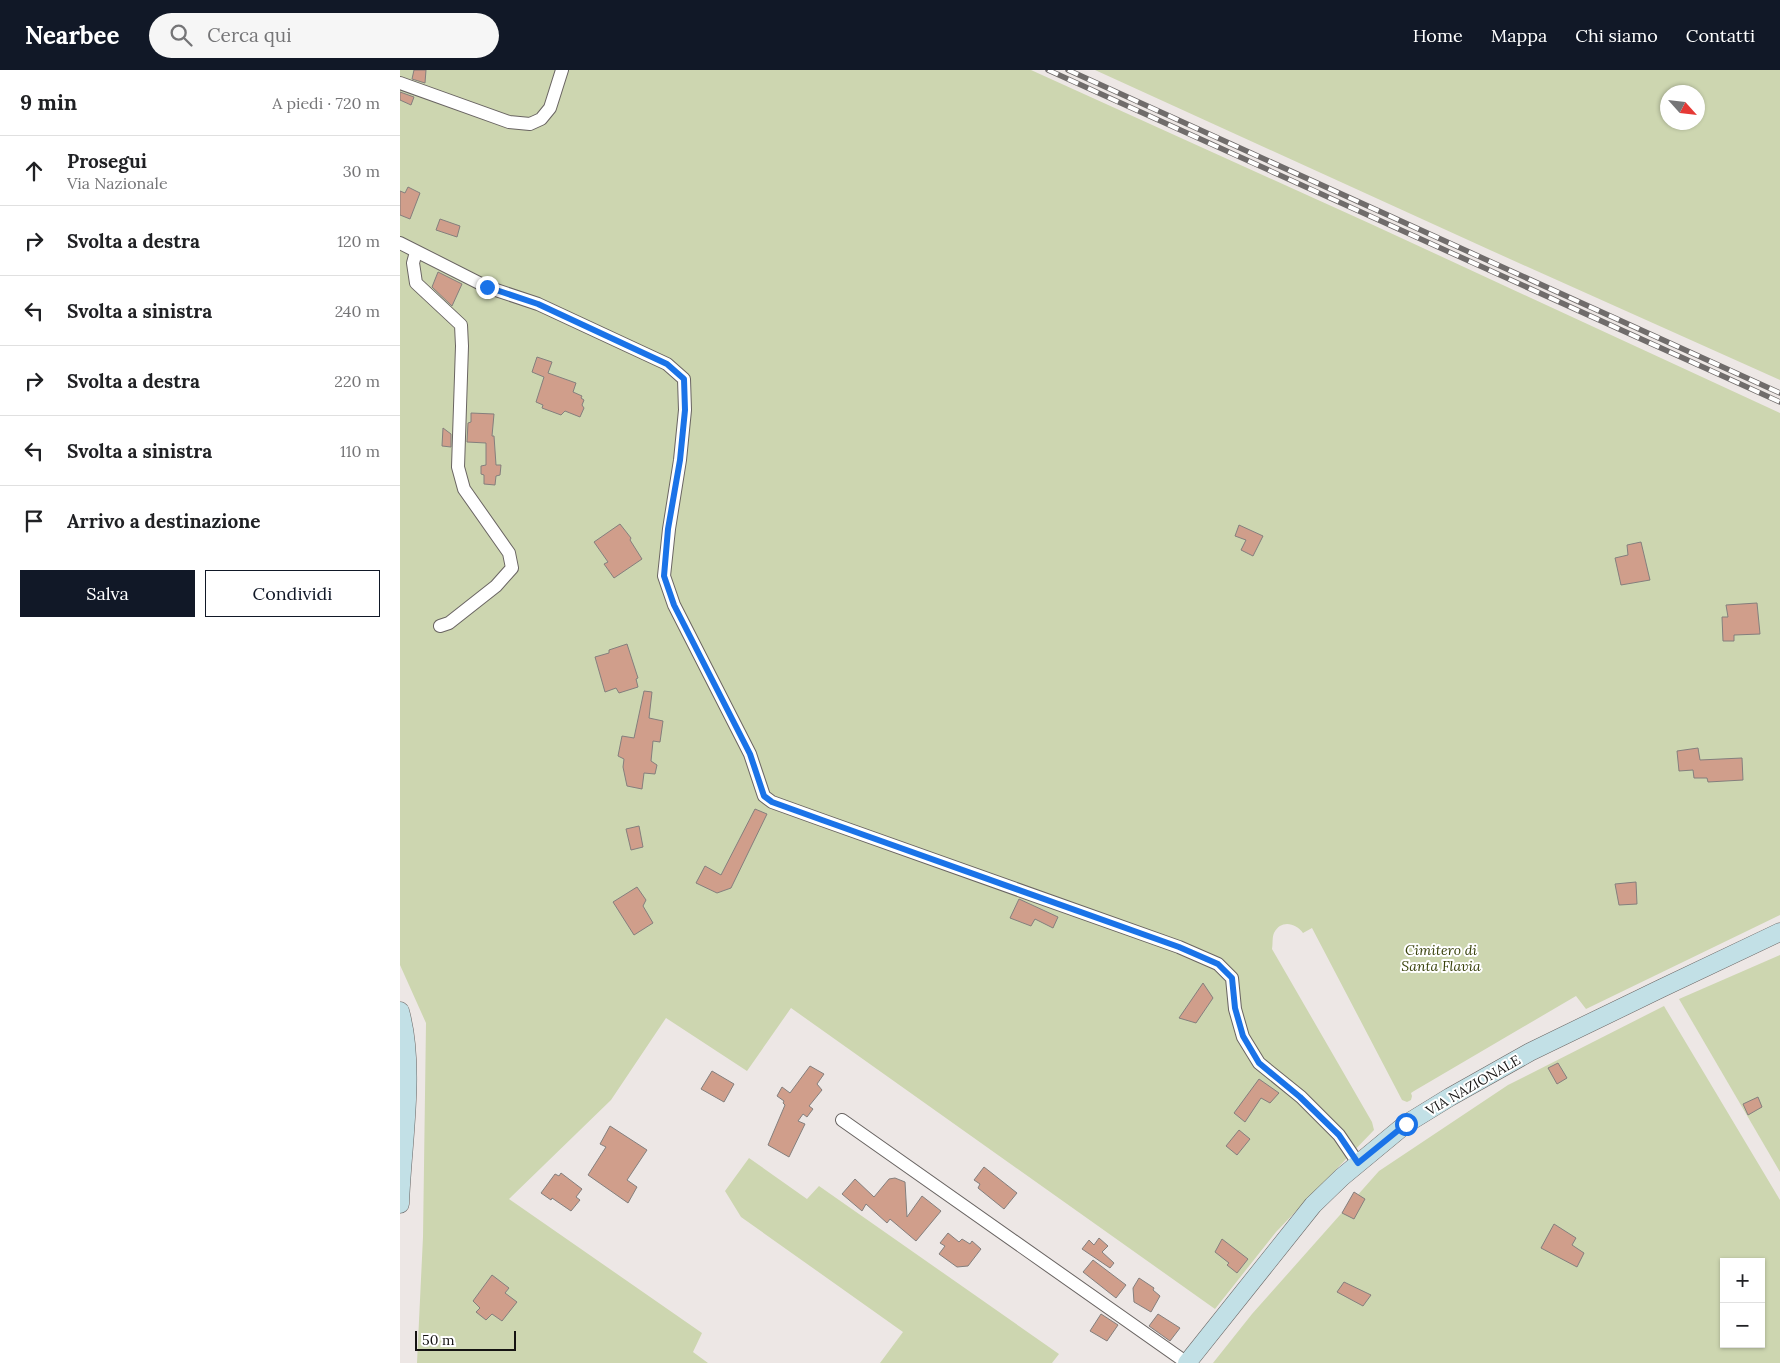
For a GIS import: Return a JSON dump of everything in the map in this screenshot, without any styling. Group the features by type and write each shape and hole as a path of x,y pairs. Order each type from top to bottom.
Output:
{"main road":[{"name":"VIA NAZIONALE","path":"1187,1363 1313,1205 1358,1163 1406,1124 1530,1052 1780,932"},
{"path":"400,1011 406,1031 407,1063 400,1204"}],"street":[{"path":"400,83 509,122 530,124 541,119 550,108 562,70"},
{"path":"400,243 487,287 538,304 667,364 684,379 685,410 680,460 668,529 664,576 674,605 750,754 764,796 772,802 1179,947 1218,964 1232,978 1235,1008 1243,1036 1259,1063 1300,1097 1339,1135 1358,1163"},
{"path":"416,252 413,263 416,282 461,325 458,467 464,489 509,553 512,568 496,586 449,623 440,626"},
{"path":"842,1120 1187,1363"}],"green space":[{"name":"Cimitero di Santa Flavia","path":"400,70 1031,70 1371,224 1780,413 1780,915 1586,1009 1576,996 1414,1091 1411,1093 1411,1100 1407,1102 1402,1100 1312,928 1303,933 1293,925 1284,924 1280,926 1273,935 1272,949 1372,1122 1374,1130 1276,1232 1215,1309 791,1008 747,1071 666,1018 611,1100 509,1199 702,1333 693,1352 708,1363 417,1363 423,1237 426,1023 400,965"},
{"path":"1095,70 1780,70 1780,380 1490,250"},
{"path":"1780,955 1780,1172 1679,999"},
{"path":"1664,1006 1780,1200 1780,1363 1213,1363 1252,1314 1379,1171 1508,1085"},
{"path":"749,1158 807,1199 819,1186 1059,1354 1052,1363 880,1363 903,1332 741,1217 725,1191"}],"building":[{"path":"414,70 426,70 425,83 412,79"},
{"path":"400,92 414,97 411,105 400,100"},
{"path":"408,187 420,193 410,219 400,215 400,191 405,193"},
{"path":"440,219 460,226 457,237 436,230"},
{"path":"438,272 462,284 452,306 432,287"},
{"path":"537,357 552,362 548,373 576,383 573,392 582,396 581,398 584,400 582,405 584,408 580,417 565,411 561,415 542,408 543,405 536,402 544,377 532,372"},
{"path":"471,413 494,414 492,436 494,436 496,465 501,465 500,475 496,476 495,485 484,484 484,475 481,474 481,466 486,465 486,443 467,442 468,423 471,422"},
{"path":"443,428 451,434 451,447 442,446"},
{"path":"620,524 631,538 630,540 642,559 614,578 604,564 608,562 594,542"},
{"path":"1239,525 1263,536 1253,556 1241,550 1246,540 1235,536"},
{"path":"1641,542 1650,580 1621,585 1615,558 1628,555 1627,545"},
{"path":"1757,603 1760,634 1734,635 1734,641 1723,641 1722,617 1728,617 1726,605"},
{"path":"627,644 638,678 636,679 638,687 619,693 616,688 605,692 595,657 609,653 609,650"},
{"path":"644,691 652,692 649,718 663,721 660,742 653,741 651,761 657,765 655,774 644,773 642,789 627,786 623,767 624,759 618,756 622,736 634,738"},
{"path":"1698,748 1700,760 1742,758 1743,780 1708,782 1707,778 1694,778 1693,770 1679,771 1677,751"},
{"path":"755,809 767,814 731,888 717,893 696,883 705,866 721,875"},
{"path":"639,826 643,847 631,850 626,829"},
{"path":"1636,882 1637,904 1619,905 1615,884"},
{"path":"637,887 646,900 643,906 653,923 634,935 613,902"},
{"path":"1019,899 1058,917 1053,928 1035,919 1031,926 1010,918"},
{"path":"1203,983 1213,998 1196,1023 1179,1018"},
{"path":"1558,1063 1567,1078 1557,1084 1548,1068"},
{"path":"810,1066 824,1074 817,1084 822,1090 809,1106 813,1109 807,1117 803,1114 798,1121 805,1124 789,1157 768,1145 785,1105 784,1101 777,1096 782,1087 790,1093"},
{"path":"712,1071 734,1084 724,1102 701,1089"},
{"path":"1259,1079 1279,1093 1270,1103 1261,1098 1245,1122 1234,1113"},
{"path":"1758,1097 1762,1107 1748,1115 1743,1104"},
{"path":"610,1126 647,1150 627,1180 637,1187 628,1203 588,1175 606,1147 600,1144"},
{"path":"1239,1130 1250,1139 1237,1155 1226,1146"},
{"path":"984,1167 1017,1193 1004,1209 978,1188 980,1184 974,1180"},
{"path":"561,1173 582,1189 576,1197 580,1200 571,1211 541,1193 555,1174 559,1176"},
{"path":"895,1178 905,1182 907,1217 922,1196 941,1211 916,1241 890,1219 887,1223 866,1204 862,1211 842,1194 855,1179 874,1197 889,1179"},
{"path":"1354,1192 1365,1199 1354,1219 1342,1213"},
{"path":"1554,1224 1576,1238 1572,1245 1584,1253 1577,1267 1541,1248"},
{"path":"948,1233 959,1242 962,1239 970,1244 972,1241 981,1249 968,1266 957,1267 939,1254 945,1246 940,1243"},
{"path":"1099,1238 1108,1246 1102,1252 1114,1263 1110,1268 1082,1249 1089,1240 1094,1245"},
{"path":"1222,1239 1248,1259 1237,1273 1227,1265 1229,1263 1215,1252"},
{"path":"1093,1260 1126,1285 1116,1298 1083,1272"},
{"path":"492,1275 509,1288 505,1293 517,1302 502,1321 492,1314 486,1320 476,1312 480,1308 473,1301"},
{"path":"1139,1278 1154,1288 1153,1290 1160,1296 1151,1312 1134,1302 1133,1288"},
{"path":"1344,1282 1371,1295 1363,1306 1337,1292"},
{"path":"1101,1314 1118,1325 1107,1341 1090,1331"},
{"path":"1158,1314 1180,1328 1170,1341 1149,1326"}],"railway":[{"path":"1048,70 1780,402"},
{"path":"1068,70 1780,393"}],"route":[{"path":"487,287 538,304 667,364 684,379 685,410 680,460 668,529 664,576 674,605 750,754 764,796 772,802 1179,947 1218,964 1232,978 1235,1008 1243,1036 1259,1063 1300,1097 1339,1135 1358,1163 1406,1124"}]}
